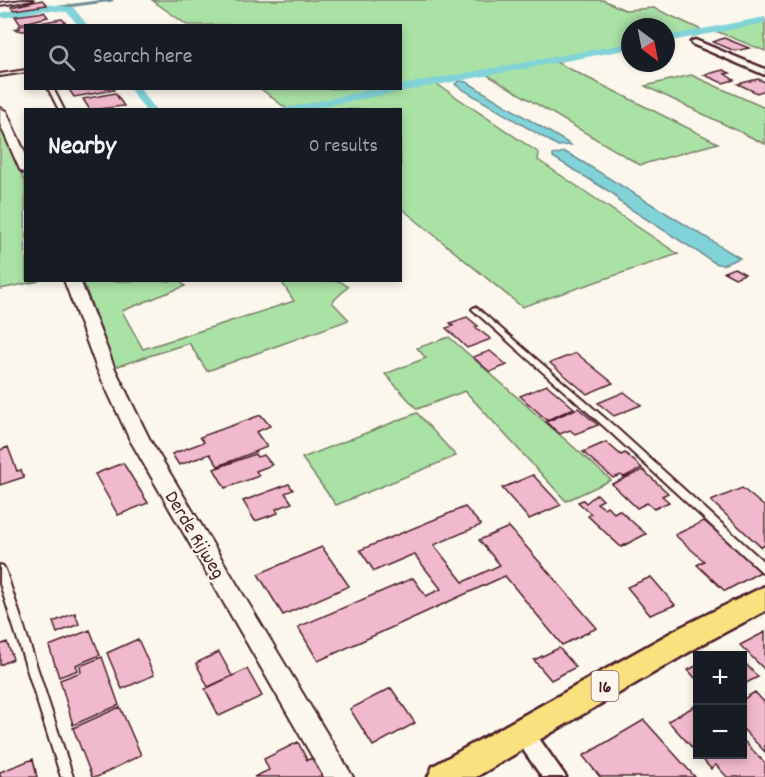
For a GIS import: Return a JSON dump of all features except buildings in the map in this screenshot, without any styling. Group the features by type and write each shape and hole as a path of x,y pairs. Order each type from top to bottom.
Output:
{"main road":[{"name":"16","path":"445,777 691,636 765,597"}],"street":[{"path":"694,42 765,72"},
{"path":"0,111 24,162"},
{"name":"Derde Rijweg","path":"73,282 106,369 140,440 339,777"},
{"path":"523,734 555,777"}],"lane":[{"path":"0,4 31,0"},
{"path":"0,75 24,71"},
{"path":"51,90 61,108"},
{"path":"475,309 611,428 765,569"},
{"path":"0,569 67,777"}],"green space":[{"path":"152,0 603,0 625,10 654,8 706,32 675,37 675,18 621,18 621,48 552,60 718,143 640,165 484,73 434,82 539,153 538,160 678,254 522,307 402,209 402,108 286,108 262,90 402,90 402,24 186,24"},
{"path":"765,20 765,51 713,30"},
{"path":"691,75 765,108 765,144 645,86"},
{"path":"0,122 24,180 24,282 34,282 0,289"},
{"path":"83,282 181,282 185,286 122,311 143,349 294,301 282,282 341,282 348,287 332,302 349,320 207,371 189,343 115,367"},
{"path":"449,337 611,480 566,501 465,391 417,409 385,374 426,358 417,348"},
{"path":"417,413 456,456 336,505 302,458"}],"water":[{"path":"459,81 467,82 571,145 558,146 457,86 455,84"},
{"path":"564,152 740,258 722,265 715,263 618,201 615,195 553,157 553,155"}],"waterway":[{"path":"53,8 112,0"},
{"path":"4,15 43,7 70,9 82,24"},
{"path":"675,37 765,20"},
{"path":"402,88 621,48"},
{"path":"136,90 149,108"},
{"path":"293,108 387,90"}]}
